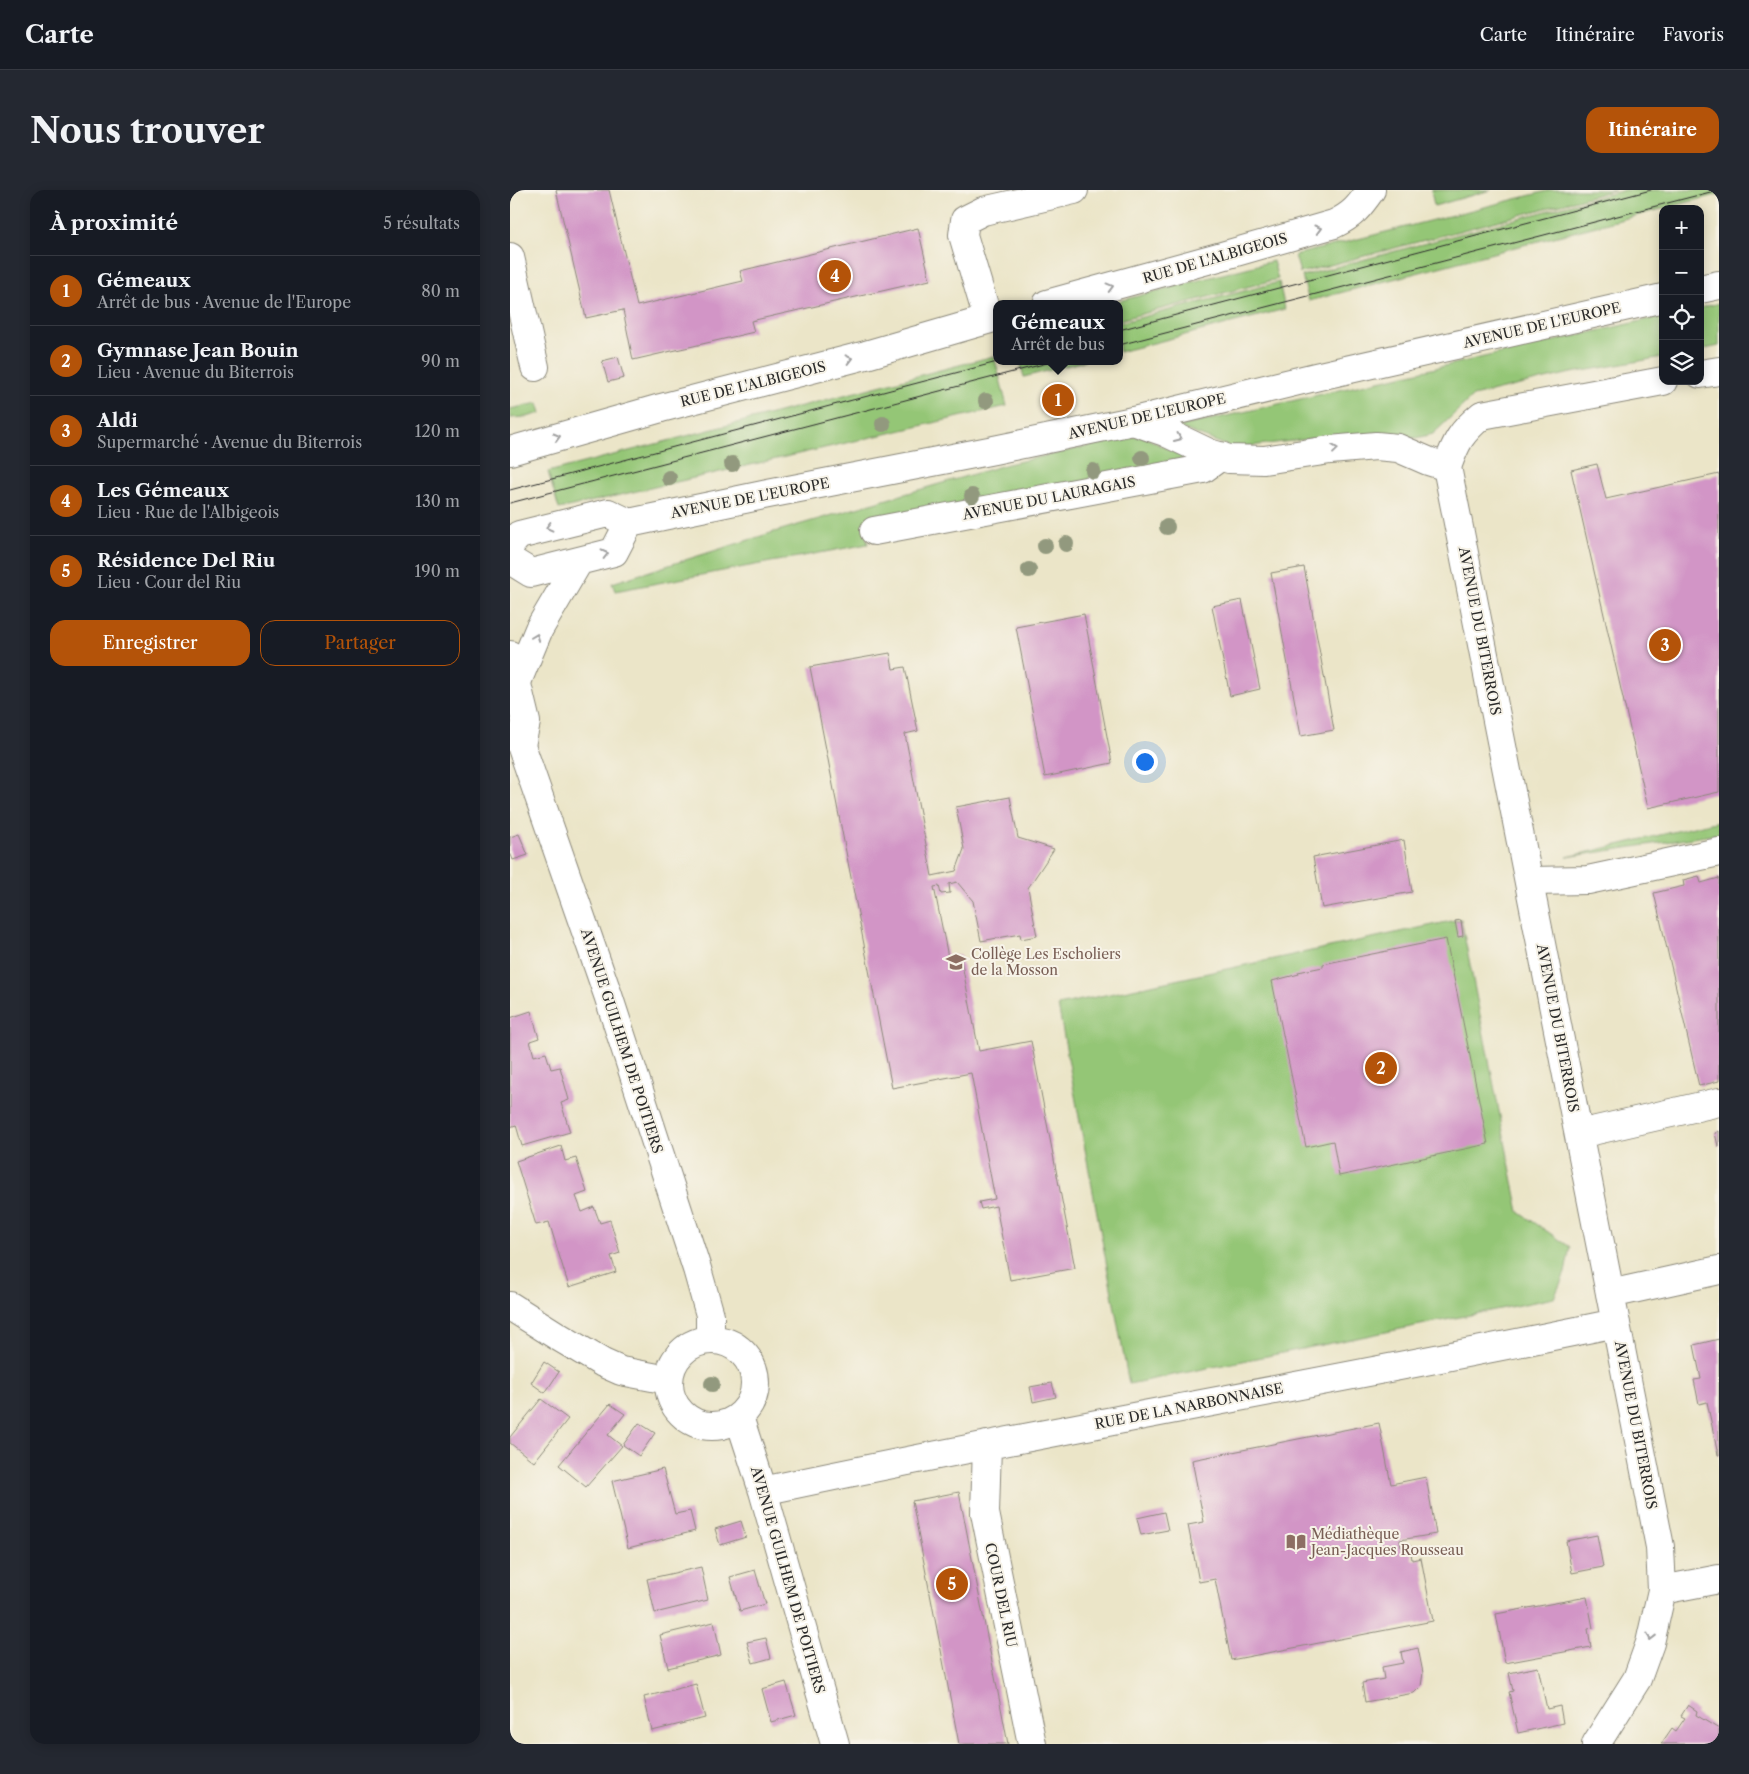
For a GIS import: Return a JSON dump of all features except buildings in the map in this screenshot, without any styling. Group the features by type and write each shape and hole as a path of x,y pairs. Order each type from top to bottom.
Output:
{"street":[{"path":"992,318 963,235 965,220 983,211 1074,190"},
{"name":"RUE DE L'ALBIGEOIS","path":"1061,300 1334,224 1347,218 1359,208 1371,190"},
{"path":"510,257 535,367"},
{"path":"1704,288 1719,284"},
{"name":"AVENUE DE L'EUROPE","path":"629,524 768,494 1132,421 1315,377 1659,299"},
{"name":"RUE DE L'ALBIGEOIS","path":"510,450 660,408 866,355 992,318"},
{"path":"1704,373 1719,371"},
{"path":"1132,421 1165,432 1210,453 1229,459 1264,460 1330,450 1376,446 1398,448 1447,467 1461,435 1482,416 1659,382"},
{"name":"AVENUE DU LAURAGAIS","path":"874,531 1203,469 1221,456"},
{"name":"AVENUE DU BITERROIS","path":"1447,467 1660,1547 1662,1590 1650,1643 1637,1679 1596,1744"},
{"path":"510,545 519,535 608,513 629,524 614,552 531,573 510,560"},
{"path":"518,682 539,629 579,561"},
{"name":"AVENUE GUILHEM DE POITIERS","path":"510,655 518,682 526,722 516,741 608,995 694,1259 710,1315 710,1339"},
{"path":"1529,881 1588,880 1719,852"},
{"path":"1579,1134 1719,1102"},
{"path":"1610,1294 1719,1270"},
{"path":"510,1306 603,1363 638,1375 668,1380"},
{"name":"RUE DE LA NARBONNAISE","path":"763,1491 987,1445 1384,1370 1616,1323"},
{"path":"710,1339 724,1341 736,1346 746,1356 753,1368 756,1382 754,1395 748,1408 739,1417 726,1424 712,1427 698,1424 686,1418 676,1407 670,1394 668,1380 671,1368 686,1347 698,1341 710,1339"},
{"name":"AVENUE GUILHEM DE POITIERS","path":"739,1417 763,1491 835,1744"},
{"name":"COUR DEL RIU","path":"987,1445 985,1513 1032,1744"},
{"path":"1662,1590 1719,1579"}],"green space":[{"path":"1431,190 1491,190 1434,206"},
{"path":"1551,190 1615,190 1300,273 1295,255"},
{"path":"1625,190 1719,190 1719,194 1677,205 1659,205 1659,210 1309,301 1302,276"},
{"path":"1273,261 1278,279 1123,319 1122,300"},
{"path":"1279,282 1285,309 1123,351 1123,322"},
{"path":"1719,303 1719,346 1704,349 1704,340 1704,307"},
{"path":"1659,317 1659,358 1571,373 1473,396 1433,434 1416,438 1362,435 1233,448 1178,427"},
{"path":"993,356 993,365 996,365 1007,406 559,509 548,472"},
{"path":"1021,365 1070,365 1024,377"},
{"path":"538,403 541,413 527,417 510,418 510,409"},
{"path":"1141,435 1194,463 866,536 868,544 615,591 612,583 774,532 1008,464"},
{"path":"1719,821 1719,834 1567,857"},
{"path":"1461,919 1519,1212 1570,1247 1565,1273 1554,1298 1129,1384 1058,1005"}],"tram line":[{"path":"1123,329 1651,190"},
{"path":"1123,344 1718,190"},
{"path":"510,490 993,363"},
{"path":"510,503 1040,365"}],"place":[{"name":"Les Gémeaux","path":"835,276"},
{"name":"Gémeaux","path":"1058,400"},
{"name":"Aldi","path":"1665,645"},
{"name":"Collège Les Escholiers de la Mosson","path":"956,962"},
{"name":"Gymnase Jean Bouin","path":"1381,1068"},
{"name":"Médiathèque Jean-Jacques Rousseau","path":"1296,1542"},
{"name":"Résidence Del Riu","path":"952,1584"}]}
